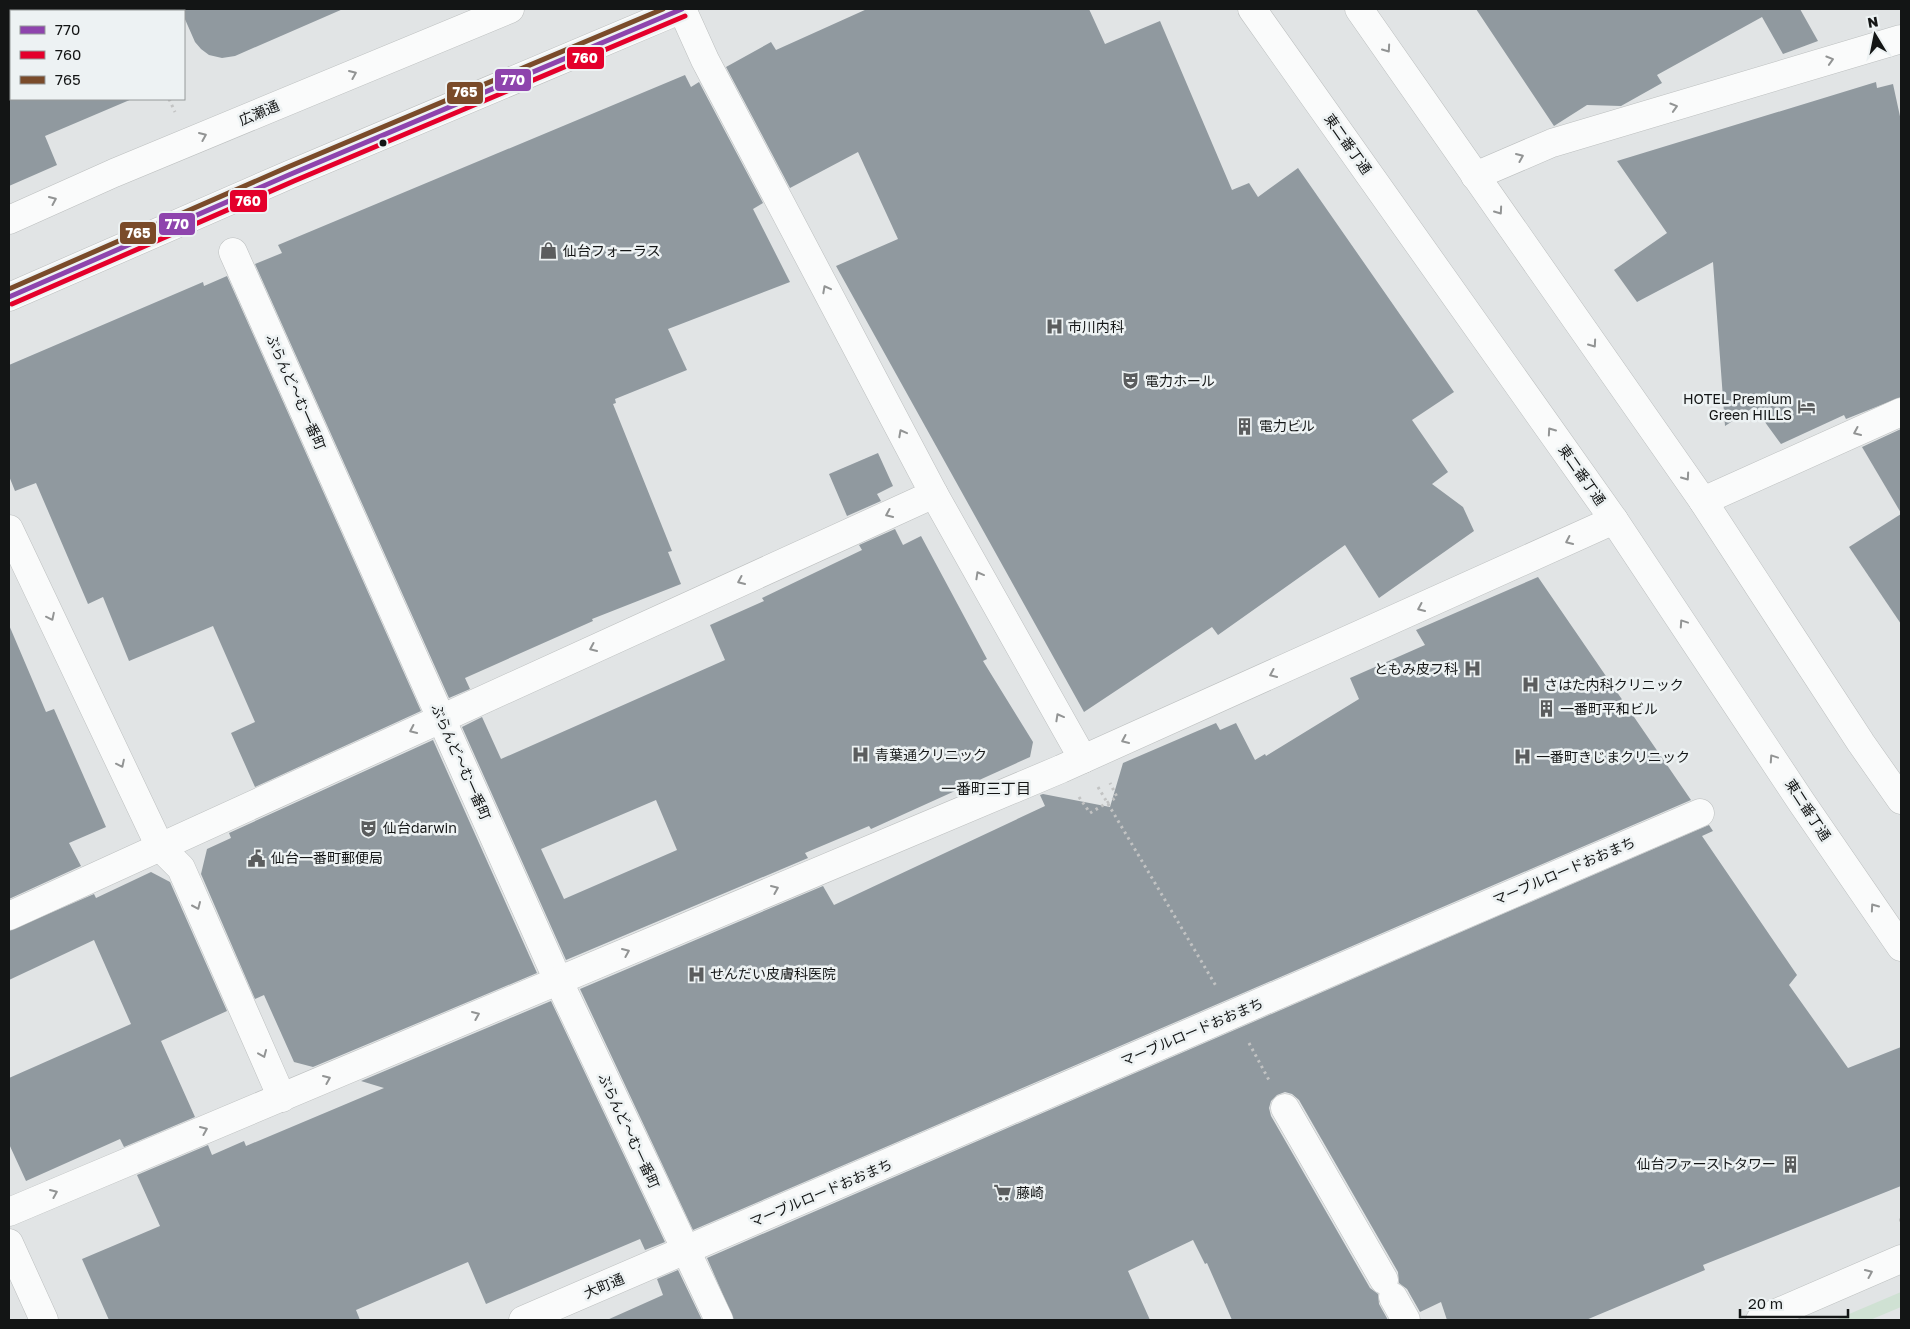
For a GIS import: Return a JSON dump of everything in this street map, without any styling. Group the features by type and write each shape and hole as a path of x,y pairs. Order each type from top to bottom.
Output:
{"main road":[{"name":"広瀬通","path":"9,220 114,173 510,9"},
{"path":"9,296 290,174 682,9 705,60 934,494 1083,759"},
{"name":"東二番丁通","path":"1252,9 1614,520 1802,803 1901,947"},
{"path":"1359,9 1703,501 1861,743 1901,800"},
{"path":"1475,176 1552,143 1901,39"},
{"name":"ぶらんど～む一番町","path":"237,261 558,980 719,1320"},
{"path":"1703,501 1901,412"},
{"path":"9,916 440,717 934,494"},
{"path":"9,1212 1083,759 1614,520"},
{"path":"9,529 160,847 180,868 282,1098"},
{"name":"マーブルロードおおまち","path":"686,1252 1700,813"},
{"path":"1285,1108 1395,1299"},
{"path":"9,1244 44,1320"},
{"name":"大町通","path":"523,1320 686,1252"},
{"path":"1760,1320 1901,1259"}],"path":[{"path":"169,100 177,117"},
{"path":"1075,791 1090,813 1117,797 1106,775"},
{"path":"1103,795 1233,1014 1285,1108"}],"green space":[{"path":"1901,1292 1901,1307 1870,1320 1835,1320"}],"building":[{"path":"180,9 343,9 235,56 222,58 209,55 195,42 185,19 185,10"},
{"path":"867,9 1089,9 1105,44 1160,21 1232,190 1249,183 1258,197 1298,168 1454,392 1412,420 1448,472 1432,484 1463,507 1474,531 1379,598 1345,545 1218,635 1212,627 1084,712 836,266 898,239 858,152 790,188 726,67 771,42 776,50"},
{"path":"1476,9 1800,9 1818,41 1783,54 1762,17 1657,75 1662,83 1621,106 1587,105 1554,126"},
{"path":"685,75 691,87 699,82 763,203 753,209 790,282 668,329 687,370 615,399 616,403 613,404 672,551 668,552 681,584 592,619 593,621 465,678 470,689 449,698 255,264 282,253 278,245"},
{"path":"1876,82 1877,88 1893,84 1901,121 1901,397 1846,419 1844,415 1781,444 1754,407 1725,426 1713,262 1637,302 1614,270 1667,233 1617,161"},
{"path":"9,99 130,100 45,136 57,165 9,186"},
{"path":"227,276 421,711 255,787 231,733 255,722 213,626 129,661 103,597 88,604 36,483 15,491 9,476 9,365 203,282 204,286"},
{"path":"1901,429 1901,513 1862,447"},
{"path":"878,453 893,486 877,494 881,501 847,516 829,474"},
{"path":"1901,514 1901,624 1849,547"},
{"path":"895,529 903,545 921,536 987,659 983,661 1033,742 1030,757 871,829 869,826 805,853 808,858 566,960 462,727 482,717 501,759 725,660 710,625 764,601 762,598 862,550 859,545","holes":["656,800 677,850 564,899 541,849"]},
{"path":"1538,577 1691,800 693,1230 580,989 823,886 834,905 1045,806 1040,795 1110,807 1123,763 1216,723 1220,730 1236,723 1255,760 1265,754 1266,756 1359,699 1350,678 1425,645 1416,630"},
{"path":"9,625 46,712 54,709 106,827 69,843 81,866 9,899"},
{"path":"433,740 537,973 313,1067 294,1062 264,995 255,999 201,874 207,849 231,838 229,833"},
{"path":"1709,825 1713,831 1702,836 1797,975 1789,985 1848,1068 1901,1047 1901,1186 1703,1265 1705,1270 1586,1320 1447,1320 1441,1302 1420,1312 1407,1289 1399,1283 1398,1272 1299,1100 1292,1094 1285,1092 1277,1095 1271,1101 1269,1108 1271,1116 1370,1288 1378,1294 1379,1304 1388,1320 1232,1320 1207,1263 1205,1264 1193,1240 1128,1271 1150,1320 734,1320 707,1258"},
{"path":"151,872 170,882 227,1011 161,1041 195,1117 124,1147 120,1139 26,1181 9,1144 9,1078 131,1024 94,940 9,980 9,931 94,894 96,898"},
{"path":"551,1001 665,1242 645,1250 640,1239 486,1304 468,1262 356,1310 360,1320 109,1320 82,1259 160,1226 137,1175 208,1145 212,1155 244,1141 246,1146 384,1088 361,1081"},
{"path":"678,1270 702,1320 607,1320 663,1295 657,1279"}],"transit line":[{"name":"765","path":"9,289 288,167 663,9"},
{"name":"770","path":"9,297 291,174 682,9"},
{"name":"760","path":"12,304 294,181 685,16"}],"place":[{"name":"仙台フォーラス","path":"549,251"},
{"name":"市川内科","path":"1054,327"},
{"name":"電力ホール","path":"1131,381"},
{"name":"HOTEL Premium Green HILLS","path":"1806,407"},
{"name":"電力ビル","path":"1245,426"},
{"name":"ともみ皮フ科","path":"1472,669"},
{"name":"さはた内科クリニック","path":"1530,685"},
{"name":"一番町平和ビル","path":"1546,709"},
{"name":"青葉通クリニック","path":"861,755"},
{"name":"一番町きじまクリニック","path":"1522,757"},
{"name":"仙台darwin","path":"369,828"},
{"name":"仙台一番町郵便局","path":"257,858"},
{"name":"せんだい皮膚科医院","path":"696,974"},
{"name":"仙台ファーストタワー","path":"1790,1164"},
{"name":"藤崎","path":"1002,1193"}],"district":[{"name":"一番町三丁目","path":"986,789"}]}
